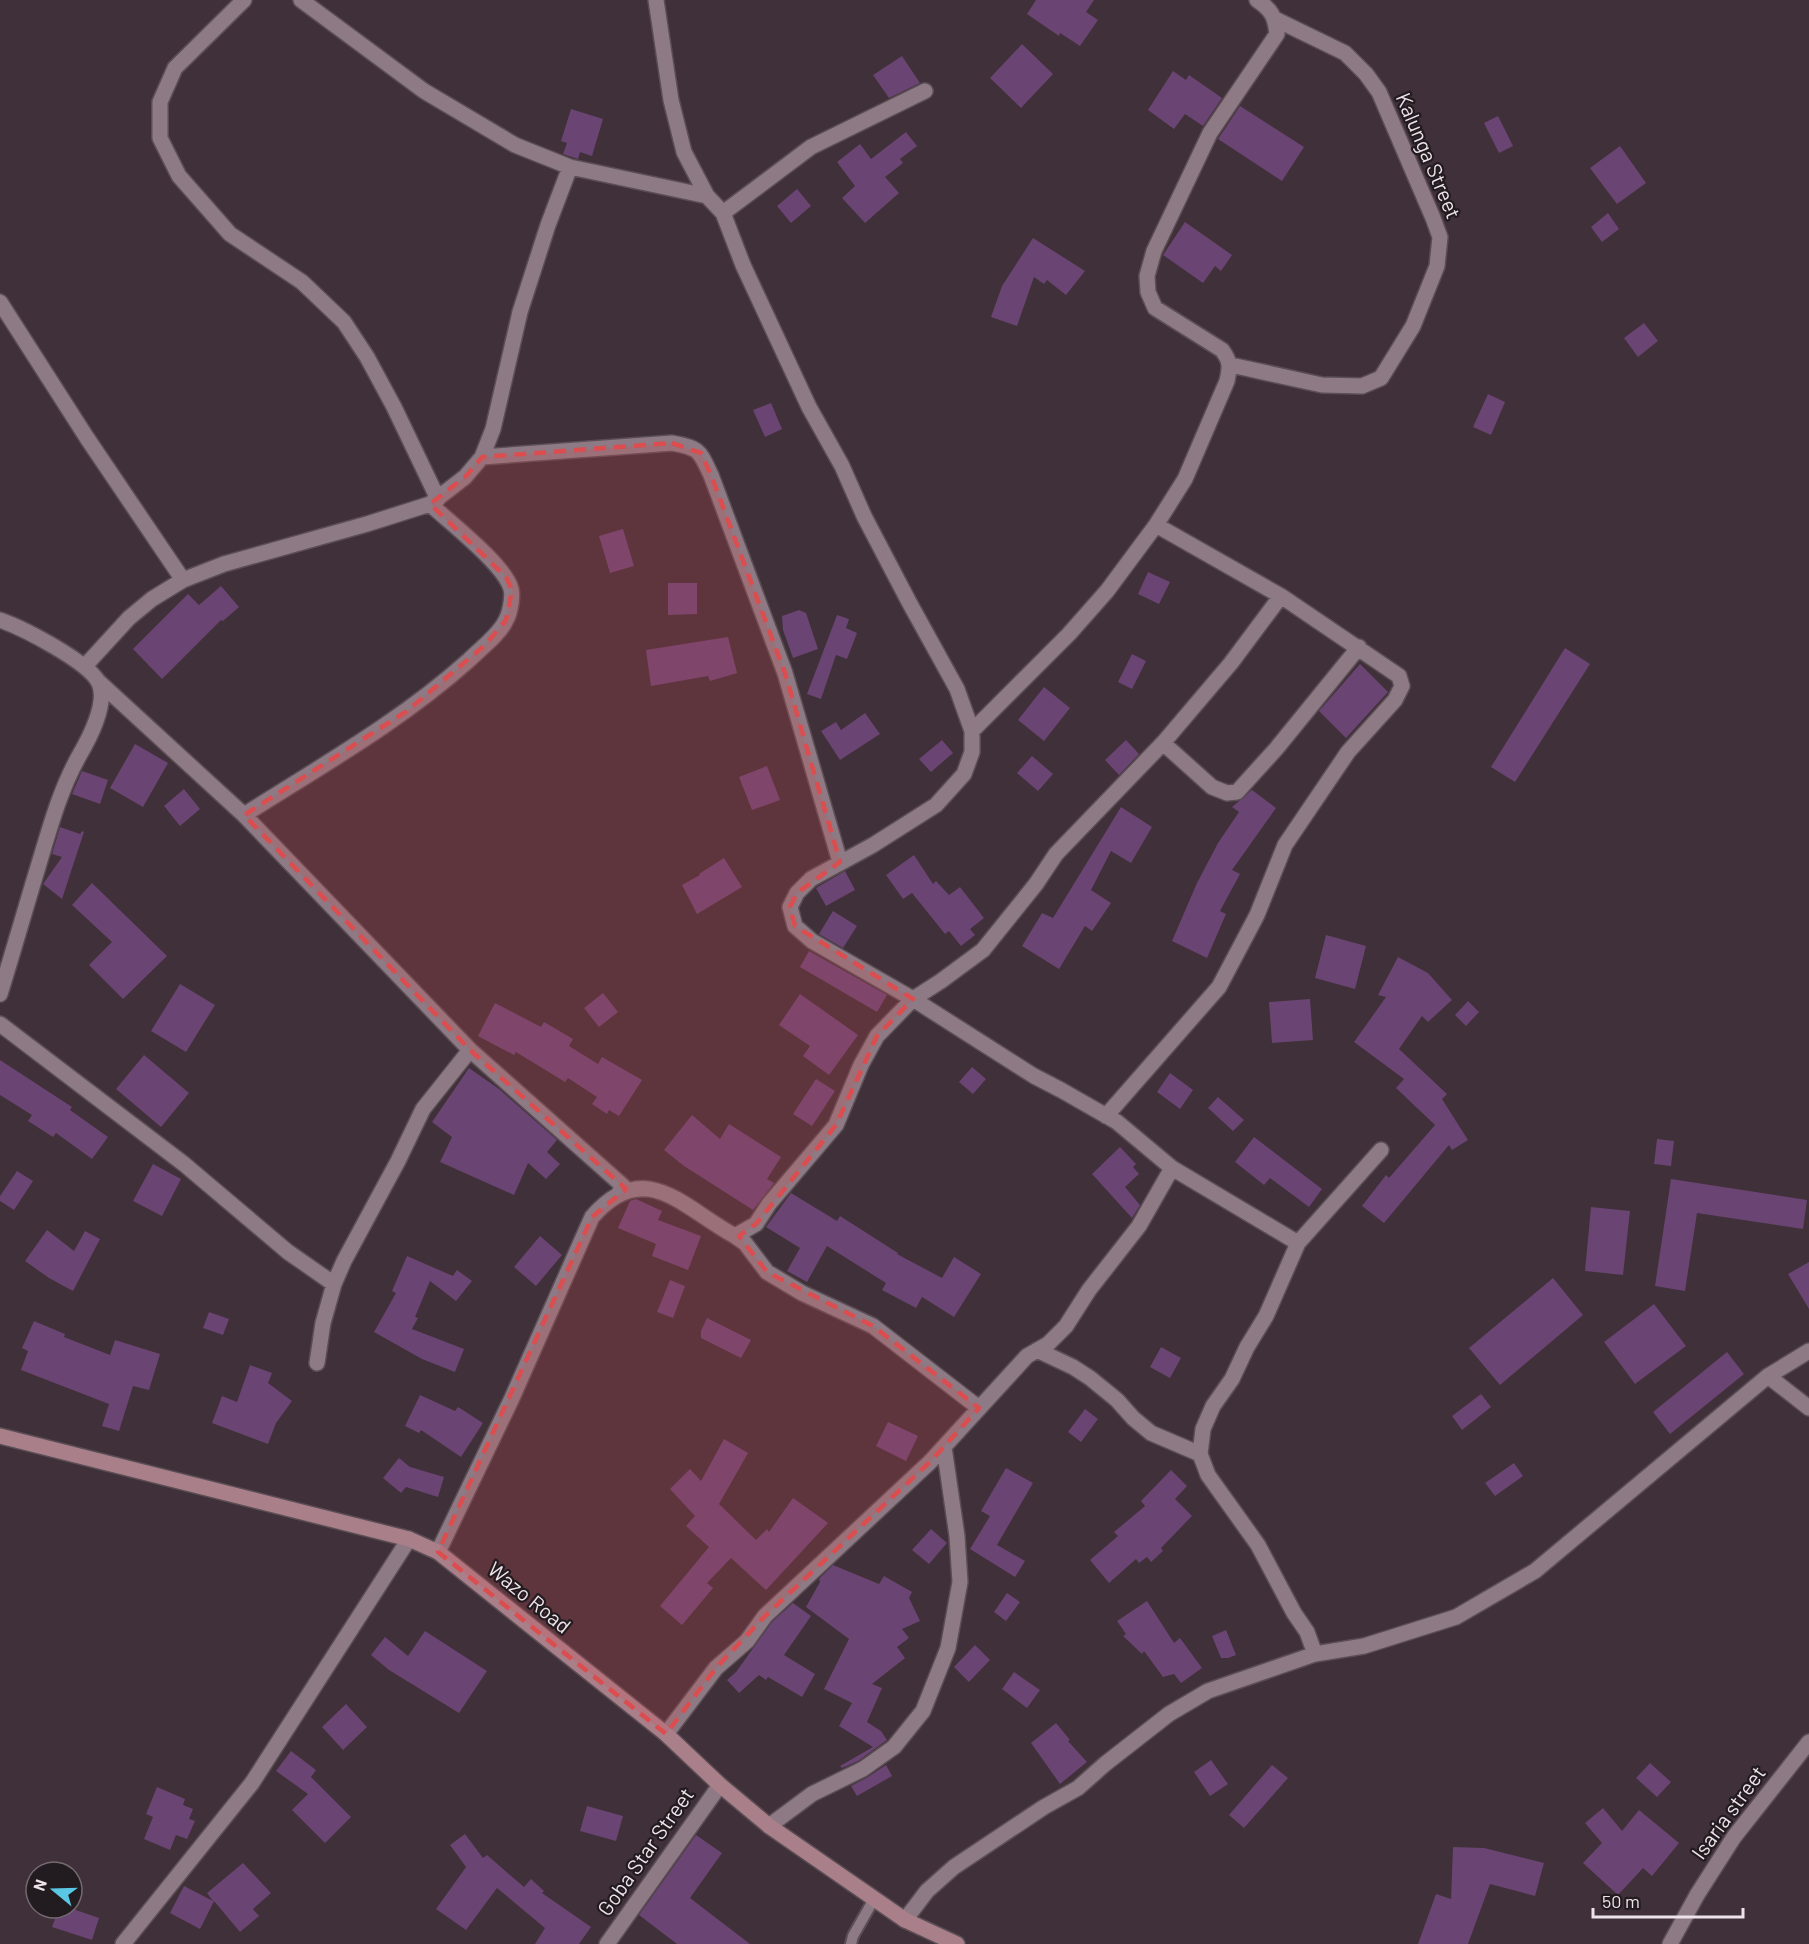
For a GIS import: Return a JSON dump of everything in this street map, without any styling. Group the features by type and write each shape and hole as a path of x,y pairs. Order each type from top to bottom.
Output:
{"main road":[{"name":"Wazo Road","path":"0,1436 409,1539 438,1552 666,1734 768,1826 905,1920 957,1944"}],"street":[{"path":"244,0 175,68 160,102 160,138 179,176 230,234 302,282 344,322 367,357 394,407 434,502 506,577 512,590 507,620 477,652 407,711 244,815"},
{"path":"656,0 671,100 684,152 707,196 723,213 742,265 809,407 842,466 864,516 909,602 957,689 972,731 972,752 964,774 936,805 873,845 811,879 797,893 790,907 795,926 812,941 913,999 1034,1076 1117,1122 1172,1168 1298,1243"},
{"path":"972,731 1070,634 1107,591 1156,525 1185,480 1212,418 1231,365 1222,350 1155,308 1148,292 1147,276 1154,250 1210,133 1277,34 1275,19 1257,0"},
{"path":"307,2 424,91 515,146 570,167 707,196"},
{"name":"Kalunga Street","path":"1231,365 1322,385 1362,386 1381,378 1413,326 1437,266 1440,237 1434,218 1379,92 1366,74 1345,53 1275,19"},
{"path":"723,213 811,147 925,91"},
{"path":"85,666 129,618 152,599 183,580 224,564 367,524 434,502 465,477 482,457 493,429 520,312 548,225 570,167"},
{"path":"0,302 87,438 183,580"},
{"path":"482,457 672,443 692,446 700,453 715,485 785,673 840,862"},
{"path":"1107,1116 1219,987 1257,915 1285,844 1348,752 1395,700 1402,687 1399,676 1359,647 1281,596 1156,525"},
{"path":"735,1236 756,1224 769,1204 836,1125 861,1065 877,1036 913,999 983,950 1036,884 1056,854 1163,743 1231,663 1281,596"},
{"path":"0,621 19,627 85,666 99,682 244,815 470,1050 623,1185 619,1193"},
{"path":"1163,743 1212,786 1227,793 1237,792 1276,749 1359,647"},
{"path":"0,994 60,792 85,746 101,705 99,682"},
{"path":"0,1024 184,1164 288,1252 334,1284"},
{"path":"318,1364 323,1323 334,1284 423,1109 470,1050"},
{"path":"1316,1654 1258,1545 1208,1475 1200,1454 1203,1429 1213,1406 1232,1379 1247,1347 1266,1316 1298,1243 1381,1150"},
{"path":"666,1734 716,1668 747,1641 765,1616 930,1462 1026,1356 1048,1344 1066,1326 1089,1290 1139,1226 1172,1168"},
{"path":"438,1552 512,1398 592,1217 619,1193 637,1189 655,1189 672,1195 714,1225 745,1243 767,1272 802,1293 873,1326 979,1408"},
{"path":"1037,1350 1090,1378 1151,1433 1200,1454"},
{"path":"905,1920 927,1891 954,1867 1044,1807 1078,1788 1169,1714 1208,1691 1316,1654 1364,1646 1456,1617 1535,1571 1768,1376 1809,1351"},
{"path":"1768,1376 1809,1408"},
{"path":"768,1826 812,1794 863,1769 894,1747 923,1711 948,1648 960,1582 957,1536 944,1447"},
{"path":"123,1944 252,1783 409,1539"},
{"name":"Isaria street","path":"1670,1944 1734,1837 1809,1742"},
{"name":"Goba Star Street","path":"607,1944 720,1785"}],"lane":[{"path":"851,1944 853,1936 874,1899"}],"highlighted area":[{"path":"672,443 701,453 711,475 785,673 840,862 797,893 790,907 795,926 913,999 877,1036 836,1125 756,1224 739,1236 767,1272 873,1326 979,1408 930,1462 765,1616 716,1668 666,1734 438,1552 592,1217 626,1189 470,1050 244,815 407,711 485,645 506,620 512,590 506,577 430,504 465,477 482,457"}],"building":[{"path":"1036,0 1094,0 1086,12 1098,20 1080,46 1060,33 1059,36 1027,14"},
{"path":"1022,44 1053,74 1021,108 990,78"},
{"path":"902,56 920,83 889,98 873,75"},
{"path":"1173,71 1186,80 1189,75 1222,98 1203,126 1185,114 1174,129 1148,110"},
{"path":"1240,106 1304,147 1282,181 1218,139"},
{"path":"571,109 603,119 592,156 580,152 578,159 563,154 567,143 561,141"},
{"path":"1498,116 1513,146 1499,153 1484,123"},
{"path":"906,132 917,146 900,159 903,163 885,177 899,193 865,223 842,198 855,186 837,162 860,144 871,159"},
{"path":"1620,146 1646,183 1617,204 1590,168"},
{"path":"797,189 811,206 791,223 777,206"},
{"path":"1608,213 1619,229 1602,242 1591,227"},
{"path":"1185,222 1232,255 1221,271 1215,266 1203,283 1163,255"},
{"path":"1033,238 1085,271 1066,295 1047,280 1044,284 1034,277 1017,326 991,317 1002,286"},
{"path":"1644,323 1658,341 1638,357 1624,338"},
{"path":"1488,394 1505,402 1491,435 1473,427"},
{"path":"771,403 782,429 765,437 753,410"},
{"path":"623,529 634,566 610,573 599,536"},
{"path":"1148,572 1170,582 1159,604 1138,594"},
{"path":"668,583 697,583 697,614 668,615"},
{"path":"221,586 239,607 223,621 221,620 162,679 133,649 188,594 199,605"},
{"path":"799,610 806,613 818,649 793,658 783,630 782,616"},
{"path":"837,615 849,619 846,628 857,633 847,659 836,655 821,699 807,694"},
{"path":"728,637 737,673 710,681 708,676 651,686 646,650"},
{"path":"1565,648 1590,664 1515,782 1491,767"},
{"path":"1132,654 1146,661 1132,689 1118,682"},
{"path":"1360,664 1388,692 1346,738 1319,711"},
{"path":"1044,687 1070,708 1044,741 1018,720"},
{"path":"865,713 880,734 840,760 821,731 836,722 841,730"},
{"path":"942,740 953,753 931,772 919,759"},
{"path":"1126,740 1139,754 1119,775 1105,760"},
{"path":"135,744 168,763 143,807 110,788"},
{"path":"1032,756 1053,774 1038,791 1017,773"},
{"path":"767,766 780,800 752,810 739,777"},
{"path":"82,771 108,780 100,804 72,794"},
{"path":"184,789 200,809 180,826 164,806"},
{"path":"1252,790 1276,808 1232,870 1240,874 1220,911 1226,914 1207,958 1172,941 1197,883 1218,843 1239,812 1232,807"},
{"path":"1121,807 1152,827 1131,863 1111,851 1091,890 1111,903 1092,931 1085,926 1059,969 1022,946 1042,913 1053,918"},
{"path":"60,827 80,834 84,832 62,899 43,884 62,857 52,854"},
{"path":"914,855 933,884 936,881 949,895 960,887 984,918 970,929 975,935 961,946 949,931 945,934 912,893 903,899 886,875"},
{"path":"724,858 742,887 697,914 682,885"},
{"path":"845,871 855,890 826,906 816,888"},
{"path":"92,883 167,956 123,999 89,965 112,942 72,905"},
{"path":"833,911 857,926 843,948 819,934"},
{"path":"1326,935 1366,946 1355,989 1315,978"},
{"path":"809,951 887,995 877,1012 800,967"},
{"path":"1398,957 1428,973 1452,1000 1428,1022 1422,1016 1399,1049 1447,1094 1442,1099 1468,1140 1452,1150 1449,1145 1384,1223 1362,1206 1386,1175 1389,1178 1435,1125 1396,1088 1404,1079 1354,1042 1386,997 1378,995"},
{"path":"180,984 215,1005 186,1052 151,1031"},
{"path":"603,993 618,1012 599,1027 584,1008"},
{"path":"800,994 858,1035 829,1075 803,1056 810,1046 779,1025"},
{"path":"1310,999 1313,1040 1272,1043 1269,1002"},
{"path":"1468,1001 1479,1012 1466,1026 1455,1015"},
{"path":"495,1003 541,1027 544,1022 573,1039 569,1046 598,1064 602,1057 642,1080 619,1116 609,1110 607,1114 592,1104 597,1097 568,1078 565,1082 516,1052 514,1055 478,1036"},
{"path":"144,1055 189,1093 161,1127 116,1089"},
{"path":"0,1060 72,1107 70,1110 108,1137 92,1159 56,1133 53,1137 28,1121 32,1115 0,1095"},
{"path":"972,1067 986,1079 973,1094 959,1082"},
{"path":"469,1068 499,1089 557,1140 547,1152 560,1164 546,1179 528,1163 514,1195 440,1162 452,1137 432,1122"},
{"path":"1170,1073 1193,1090 1180,1109 1157,1092"},
{"path":"816,1079 835,1091 812,1126 793,1114"},
{"path":"1218,1097 1244,1120 1233,1131 1208,1108"},
{"path":"692,1115 720,1139 729,1124 781,1157 767,1179 774,1183 753,1210 684,1166 664,1150"},
{"path":"1254,1137 1322,1189 1309,1207 1270,1178 1264,1185 1235,1162"},
{"path":"1657,1139 1674,1141 1671,1166 1654,1164"},
{"path":"1120,1147 1136,1164 1133,1167 1139,1174 1125,1187 1140,1205 1132,1218 1092,1174"},
{"path":"153,1164 181,1179 162,1216 133,1201"},
{"path":"17,1171 33,1181 14,1210 0,1201 0,1196"},
{"path":"1671,1179 1807,1200 1803,1229 1697,1213 1685,1291 1655,1286"},
{"path":"791,1193 837,1221 840,1216 897,1254 942,1278 954,1257 981,1274 954,1317 922,1297 916,1308 882,1290 886,1283 827,1246 807,1282 787,1271 800,1248 766,1227"},
{"path":"636,1199 662,1211 658,1220 701,1236 688,1270 652,1256 656,1244 618,1228 630,1201"},
{"path":"1591,1207 1630,1211 1623,1275 1585,1271"},
{"path":"47,1230 74,1251 85,1231 100,1239 73,1291 25,1261"},
{"path":"540,1236 562,1255 536,1286 514,1267"},
{"path":"407,1256 453,1276 457,1270 472,1281 456,1301 430,1281 412,1329 464,1349 455,1372 422,1359 374,1332 396,1293 392,1291"},
{"path":"1809,1262 1809,1309 1788,1274"},
{"path":"1553,1278 1583,1315 1500,1385 1469,1348"},
{"path":"670,1280 685,1286 673,1318 657,1312"},
{"path":"1654,1304 1686,1346 1635,1384 1604,1342"},
{"path":"209,1312 229,1319 223,1335 203,1328"},
{"path":"707,1318 751,1340 741,1358 701,1338 701,1331"},
{"path":"34,1321 65,1334 64,1337 110,1355 115,1340 160,1354 149,1390 133,1386 119,1431 102,1426 109,1404 21,1370 28,1351 22,1348"},
{"path":"1161,1347 1181,1358 1170,1378 1150,1367"},
{"path":"1727,1352 1744,1374 1670,1434 1653,1412"},
{"path":"250,1365 272,1373 268,1383 292,1401 276,1423 268,1444 212,1423 222,1396 237,1402"},
{"path":"1481,1394 1491,1407 1462,1430 1452,1416"},
{"path":"420,1395 455,1411 458,1407 483,1423 461,1457 421,1430 419,1433 405,1426"},
{"path":"1085,1409 1098,1419 1081,1442 1068,1432"},
{"path":"888,1422 918,1436 906,1461 876,1446"},
{"path":"724,1439 748,1453 719,1504 756,1540 767,1529 769,1532 793,1498 828,1523 766,1590 731,1558 707,1583 713,1588 682,1625 660,1606 709,1547 686,1526 695,1516 670,1489 690,1469 701,1481"},
{"path":"399,1458 410,1467 444,1477 438,1497 406,1487 401,1493 383,1478"},
{"path":"1514,1463 1523,1476 1495,1496 1485,1483"},
{"path":"1006,1468 1033,1483 997,1545 1025,1561 1015,1577 970,1549 990,1516 981,1511"},
{"path":"1171,1470 1187,1486 1175,1499 1192,1516 1161,1548 1163,1551 1151,1562 1147,1557 1139,1563 1136,1559 1109,1583 1090,1560 1118,1536 1114,1532 1145,1506 1141,1501"},
{"path":"931,1529 947,1543 929,1564 912,1550"},
{"path":"833,1565 879,1584 884,1576 912,1592 909,1598 920,1621 902,1629 909,1638 897,1647 905,1658 872,1684 882,1688 867,1722 881,1731 887,1740 858,1761 842,1768 840,1766 873,1747 839,1726 852,1703 824,1689 849,1639 806,1607 820,1582 819,1579"},
{"path":"1007,1593 1020,1602 1006,1621 994,1612"},
{"path":"1147,1601 1174,1643 1180,1638 1202,1668 1181,1683 1174,1674 1163,1677 1144,1651 1142,1654 1123,1636 1126,1634 1117,1621"},
{"path":"793,1603 811,1616 784,1655 815,1674 802,1697 768,1677 766,1680 759,1675 739,1693 727,1680 736,1672 772,1622"},
{"path":"1226,1630 1236,1655 1221,1658 1212,1636"},
{"path":"425,1631 487,1671 459,1713 389,1670 371,1655 385,1637 408,1656"},
{"path":"975,1645 990,1660 969,1682 954,1667"},
{"path":"1014,1672 1040,1690 1027,1708 1002,1689"},
{"path":"346,1704 367,1727 343,1750 322,1727"},
{"path":"1056,1723 1070,1740 1068,1741 1087,1762 1060,1784 1031,1743"},
{"path":"291,1751 316,1770 311,1777 351,1817 325,1843 292,1810 308,1794 276,1771"},
{"path":"1211,1760 1228,1784 1210,1796 1194,1772"},
{"path":"1650,1763 1671,1782 1657,1797 1636,1778"},
{"path":"886,1765 892,1776 857,1796 851,1786"},
{"path":"1272,1765 1288,1778 1244,1828 1229,1815"},
{"path":"157,1787 185,1799 183,1805 193,1809 189,1819 195,1821 187,1839 176,1835 170,1850 144,1839 153,1817 146,1814"},
{"path":"587,1806 623,1816 616,1841 580,1831"},
{"path":"1603,1808 1622,1831 1639,1810 1679,1843 1652,1876 1643,1868 1618,1895 1583,1863 1602,1843 1585,1823"},
{"path":"465,1834 483,1858 487,1855 524,1887 531,1879 544,1891 542,1893 591,1927 579,1944 535,1944 545,1928 497,1888 466,1930 436,1909 466,1867 450,1845"},
{"path":"696,1835 722,1853 690,1898 750,1944 677,1944 639,1915"},
{"path":"1453,1847 1484,1848 1544,1863 1535,1896 1490,1884 1468,1944 1418,1944 1436,1894 1451,1899"},
{"path":"243,1863 271,1893 253,1909 259,1916 240,1932 214,1901 200,1929 170,1913 184,1886 213,1901 207,1893"},
{"path":"84,1913 99,1918 92,1940 52,1927 55,1920 84,1920"}]}
